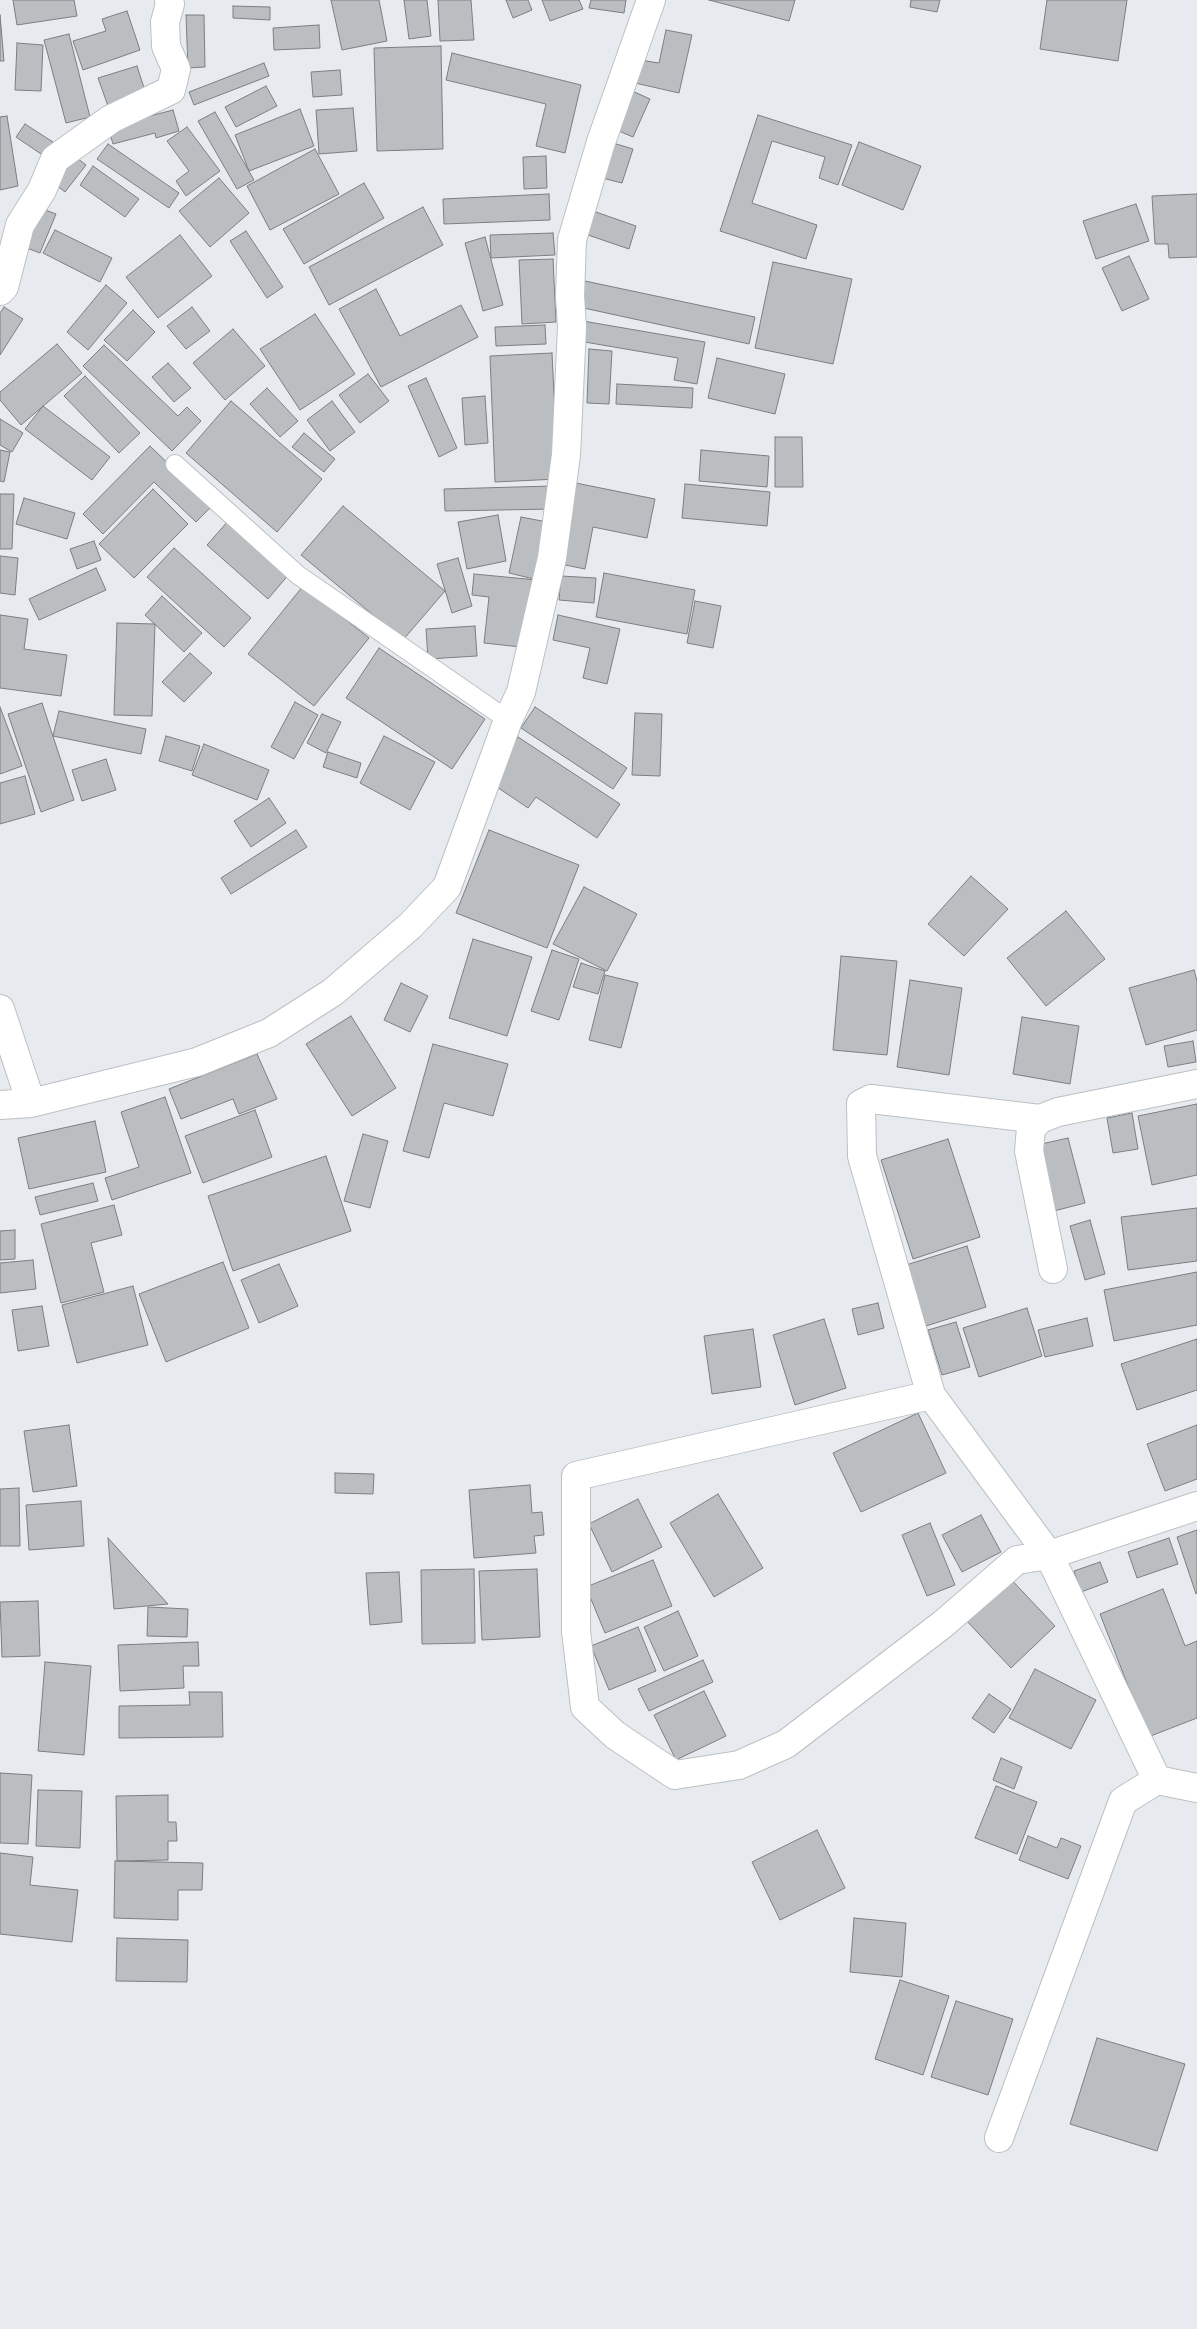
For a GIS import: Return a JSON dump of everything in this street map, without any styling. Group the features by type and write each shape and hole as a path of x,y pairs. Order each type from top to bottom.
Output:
{"street":[{"path":"0,291 4,287 20,225 42,190 55,159 111,119 171,90 176,69 166,46 164,22 170,4 169,0"},
{"path":"0,1105 31,1103 197,1062 269,1033 333,992 410,926 447,887 508,720 521,692 552,558 566,455 572,327 570,296 572,240 601,142 651,0"},
{"path":"0,1008 31,1103"},
{"path":"1053,1269 1029,1151 1031,1128 1040,1119 1058,1112 1197,1084"},
{"path":"1040,1119 871,1099 861,1104 862,1156 931,1395 1049,1555 1157,1780"},
{"path":"931,1395 576,1476 576,1630 585,1707 615,1735 676,1775 739,1765 786,1744 943,1624 1017,1560 1049,1555 1197,1506"},
{"path":"999,2138 1123,1801 1157,1780 1197,1788"}],"lane":[{"path":"175,464 298,575 508,720"}],"building":[{"path":"13,0 74,0 77,16 17,25"},
{"path":"331,0 379,0 387,41 342,50"},
{"path":"404,0 427,0 431,36 409,39"},
{"path":"438,0 471,0 474,40 440,41"},
{"path":"506,0 528,0 532,10 513,18"},
{"path":"542,0 579,0 583,9 550,21"},
{"path":"591,0 626,0 624,13 589,8"},
{"path":"709,0 795,0 789,21"},
{"path":"911,0 940,0 937,12 910,7"},
{"path":"1047,0 1127,0 1118,61 1040,49"},
{"path":"233,6 270,7 270,20 233,18"},
{"path":"127,11 140,50 83,70 73,41 106,31 102,19"},
{"path":"0,15 4,61 0,61"},
{"path":"186,15 204,15 205,67 188,68"},
{"path":"319,25 320,48 274,50 273,28"},
{"path":"666,30 692,35 679,93 635,83 640,60 659,63"},
{"path":"69,34 90,117 66,123 44,40"},
{"path":"17,43 43,45 41,91 15,90"},
{"path":"441,46 443,149 377,151 374,48"},
{"path":"452,53 581,85 565,153 536,146 546,104 446,80"},
{"path":"264,63 269,76 194,105 189,92"},
{"path":"137,66 146,94 108,106 98,78"},
{"path":"340,70 342,95 313,97 311,72"},
{"path":"266,86 277,106 236,127 225,107"},
{"path":"630,90 650,99 633,137 614,129"},
{"path":"353,108 357,151 319,154 316,110"},
{"path":"300,109 314,146 249,171 235,135"},
{"path":"173,110 179,131 156,138 155,133 113,144 108,127"},
{"path":"215,112 254,180 237,189 198,121"},
{"path":"758,115 852,145 838,185 819,178 825,157 772,141 752,203 817,225 806,259 720,231"},
{"path":"7,116 18,186 0,190 0,117"},
{"path":"25,124 53,142 44,156 16,137"},
{"path":"187,127 220,171 186,196 176,181 189,171 167,141"},
{"path":"859,142 921,166 903,210 842,185"},
{"path":"613,143 633,149 622,183 602,178"},
{"path":"108,144 179,193 169,208 97,159"},
{"path":"315,149 339,194 270,230 247,186"},
{"path":"72,154 86,165 65,192 51,181"},
{"path":"546,156 547,188 524,189 523,157"},
{"path":"93,166 139,199 125,217 80,185"},
{"path":"219,178 249,213 210,247 179,211"},
{"path":"364,183 384,218 304,264 283,229"},
{"path":"549,194 550,220 444,224 443,199"},
{"path":"1197,194 1197,257 1169,258 1168,244 1155,244 1152,196"},
{"path":"1136,204 1149,241 1096,259 1083,221"},
{"path":"423,207 443,245 329,305 309,267"},
{"path":"40,208 56,214 40,253 24,247"},
{"path":"593,211 636,226 629,249 585,234"},
{"path":"55,230 112,258 100,282 43,253"},
{"path":"246,231 283,287 267,298 230,241"},
{"path":"553,233 555,255 491,258 490,235"},
{"path":"180,235 212,276 158,318 126,277"},
{"path":"485,237 503,305 483,311 465,243"},
{"path":"1129,256 1149,299 1122,311 1102,268"},
{"path":"553,259 556,322 522,324 519,260"},
{"path":"773,262 852,279 833,364 755,348"},
{"path":"585,281 755,317 749,344 579,307"},
{"path":"106,285 127,303 88,350 67,332"},
{"path":"376,289 400,336 461,305 478,337 381,387 339,309"},
{"path":"4,307 23,319 0,355 0,313"},
{"path":"192,307 210,331 186,349 167,326"},
{"path":"133,310 155,332 127,361 104,340"},
{"path":"315,314 355,374 300,410 260,349"},
{"path":"583,321 705,342 697,384 674,380 678,358 579,341"},
{"path":"545,325 546,344 496,346 495,327"},
{"path":"233,329 265,366 225,400 193,363"},
{"path":"57,344 82,373 21,425 0,400 0,392"},
{"path":"104,345 178,416 187,407 201,421 172,451 83,366"},
{"path":"589,349 612,351 609,404 587,403"},
{"path":"552,353 558,479 495,482 490,356"},
{"path":"717,358 785,374 775,414 708,398"},
{"path":"168,363 191,388 174,402 152,377"},
{"path":"368,374 389,401 360,423 339,395"},
{"path":"85,376 140,433 119,453 64,396"},
{"path":"426,378 457,448 439,457 408,386"},
{"path":"617,384 693,388 692,408 616,404"},
{"path":"267,388 298,421 280,437 250,404"},
{"path":"485,396 488,443 465,445 462,398"},
{"path":"231,401 322,479 277,532 186,453"},
{"path":"332,401 355,432 330,451 307,420"},
{"path":"43,406 110,457 92,480 25,429"},
{"path":"0,419 23,433 12,452 0,445"},
{"path":"304,433 335,459 324,472 292,447"},
{"path":"775,437 802,437 803,487 775,487"},
{"path":"150,446 212,506 196,522 154,482 103,534 83,514"},
{"path":"0,450 10,452 4,482 0,481"},
{"path":"701,450 769,456 767,487 699,481"},
{"path":"571,482 655,499 647,538 593,527 585,569 555,563"},
{"path":"685,484 770,492 767,526 682,518"},
{"path":"552,486 552,509 445,511 444,489"},
{"path":"153,489 188,524 134,578 99,544"},
{"path":"0,494 14,494 12,549 0,549"},
{"path":"24,498 75,513 67,539 16,524"},
{"path":"343,506 445,591 403,640 301,555"},
{"path":"498,515 506,561 467,569 458,522"},
{"path":"521,517 547,522 534,579 509,573"},
{"path":"229,520 290,573 268,599 207,545"},
{"path":"94,541 101,560 77,569 70,549"},
{"path":"174,548 251,618 224,647 147,577"},
{"path":"0,556 18,558 15,595 0,593"},
{"path":"458,558 472,606 452,613 437,564"},
{"path":"96,568 106,590 39,620 29,599"},
{"path":"604,573 695,590 687,634 596,617"},
{"path":"474,574 537,580 530,648 484,643 489,597 472,595"},
{"path":"561,576 596,578 594,603 559,600"},
{"path":"303,586 369,638 314,706 248,654"},
{"path":"162,596 202,633 184,652 145,615"},
{"path":"695,601 721,606 713,648 687,643"},
{"path":"0,615 28,619 24,649 67,655 61,696 0,688"},
{"path":"558,615 620,629 607,684 583,678 590,648 553,640"},
{"path":"117,623 155,624 152,716 114,715"},
{"path":"475,626 477,656 428,659 426,629"},
{"path":"379,648 485,719 452,769 346,698"},
{"path":"190,653 212,673 184,702 162,682"},
{"path":"295,702 318,715 294,759 271,747"},
{"path":"42,703 74,800 41,812 8,714"},
{"path":"0,707 22,766 0,774"},
{"path":"535,707 627,768 613,789 521,728"},
{"path":"59,711 146,729 141,754 53,736"},
{"path":"635,713 662,714 660,776 632,775"},
{"path":"322,714 341,722 326,753 307,743"},
{"path":"166,736 200,746 192,771 159,761"},
{"path":"384,736 435,762 410,810 360,783"},
{"path":"518,737 620,804 597,838 536,797 528,808 488,781"},
{"path":"204,744 269,770 257,800 192,775"},
{"path":"328,752 361,763 357,778 323,767"},
{"path":"106,759 116,790 82,801 72,770"},
{"path":"25,776 35,814 0,824 0,783"},
{"path":"269,798 286,823 251,847 234,821"},
{"path":"296,830 307,847 231,894 221,878"},
{"path":"489,830 579,865 547,948 456,913"},
{"path":"971,876 1008,909 964,956 928,924"},
{"path":"584,887 637,914 607,971 553,944"},
{"path":"1066,911 1105,959 1046,1006 1007,958"},
{"path":"473,939 532,957 507,1036 449,1018"},
{"path":"552,950 579,959 559,1020 531,1011"},
{"path":"841,956 897,961 887,1055 833,1050"},
{"path":"581,963 605,971 598,994 573,987"},
{"path":"1194,970 1197,981 1197,1030 1146,1045 1129,988"},
{"path":"605,975 638,983 621,1048 589,1040"},
{"path":"910,980 962,988 949,1075 897,1067"},
{"path":"401,983 428,996 410,1032 384,1020"},
{"path":"351,1016 396,1088 352,1116 306,1044"},
{"path":"1022,1017 1079,1026 1070,1084 1013,1074"},
{"path":"1193,1041 1196,1062 1168,1067 1164,1046"},
{"path":"433,1044 508,1064 493,1116 444,1103 429,1158 403,1151"},
{"path":"257,1054 277,1099 239,1114 233,1099 181,1119 169,1089"},
{"path":"165,1097 191,1173 112,1200 105,1178 139,1167 121,1112"},
{"path":"1197,1104 1197,1175 1152,1185 1138,1116"},
{"path":"255,1110 272,1157 203,1183 185,1136"},
{"path":"1132,1113 1138,1149 1113,1153 1107,1118"},
{"path":"95,1121 106,1172 29,1189 18,1138"},
{"path":"363,1134 388,1141 370,1208 344,1201"},
{"path":"1068,1138 1085,1203 1054,1211 1037,1145"},
{"path":"948,1139 980,1237 913,1259 881,1160"},
{"path":"326,1156 351,1231 233,1271 208,1196"},
{"path":"93,1183 98,1201 40,1215 35,1197"},
{"path":"114,1205 122,1235 91,1243 104,1292 61,1303 41,1224"},
{"path":"1197,1208 1197,1261 1128,1270 1121,1217"},
{"path":"1090,1220 1105,1274 1085,1280 1070,1226"},
{"path":"15,1230 15,1259 0,1260 0,1231"},
{"path":"967,1246 986,1307 926,1326 906,1265"},
{"path":"33,1260 36,1289 0,1293 0,1263"},
{"path":"223,1262 249,1328 166,1362 139,1294"},
{"path":"279,1264 298,1306 259,1323 241,1280"},
{"path":"1197,1272 1197,1325 1114,1341 1104,1290"},
{"path":"133,1286 148,1345 77,1363 62,1305"},
{"path":"878,1303 884,1328 858,1335 852,1309"},
{"path":"42,1306 49,1346 18,1351 12,1310"},
{"path":"1027,1308 1042,1356 979,1377 963,1328"},
{"path":"1087,1318 1093,1346 1045,1357 1038,1330"},
{"path":"824,1319 846,1388 795,1405 773,1335"},
{"path":"956,1322 970,1367 942,1375 928,1330"},
{"path":"753,1329 761,1387 712,1394 704,1336"},
{"path":"1197,1339 1197,1390 1137,1410 1121,1364"},
{"path":"918,1413 946,1473 861,1512 833,1453"},
{"path":"69,1425 77,1486 33,1492 24,1431"},
{"path":"1197,1425 1197,1479 1165,1491 1147,1444"},
{"path":"335,1473 374,1474 373,1494 335,1493"},
{"path":"530,1485 532,1513 542,1512 544,1535 534,1536 536,1553 474,1558 469,1490"},
{"path":"19,1488 20,1546 0,1546 0,1489"},
{"path":"718,1494 763,1568 714,1597 670,1523"},
{"path":"638,1499 662,1547 612,1572 589,1524"},
{"path":"81,1501 84,1546 29,1550 26,1505"},
{"path":"981,1515 1001,1552 962,1572 942,1535"},
{"path":"930,1523 955,1585 927,1596 902,1535"},
{"path":"1197,1530 1197,1593 1196,1594 1177,1537"},
{"path":"108,1538 168,1604 114,1609"},
{"path":"1169,1538 1178,1564 1137,1578 1128,1552"},
{"path":"653,1560 672,1606 605,1633 586,1587"},
{"path":"1100,1562 1108,1582 1081,1592 1074,1571"},
{"path":"474,1569 475,1643 422,1644 421,1570"},
{"path":"537,1569 540,1637 482,1640 479,1571"},
{"path":"399,1572 402,1622 370,1625 366,1573"},
{"path":"1007,1575 1055,1626 1011,1668 963,1617"},
{"path":"1163,1589 1185,1646 1197,1641 1197,1718 1148,1737 1100,1614"},
{"path":"38,1601 40,1656 2,1657 0,1602"},
{"path":"148,1607 188,1609 187,1637 147,1636"},
{"path":"678,1611 698,1656 664,1671 644,1627"},
{"path":"638,1627 656,1671 609,1690 591,1646"},
{"path":"198,1642 199,1666 183,1666 184,1688 120,1691 118,1645"},
{"path":"703,1660 713,1682 649,1711 638,1689"},
{"path":"45,1662 91,1666 84,1755 38,1751"},
{"path":"1035,1669 1096,1700 1071,1749 1009,1718"},
{"path":"704,1691 726,1736 676,1760 654,1715"},
{"path":"189,1692 222,1692 223,1737 119,1738 119,1706 190,1705"},
{"path":"989,1694 1011,1709 994,1733 972,1718"},
{"path":"1001,1758 1022,1767 1014,1789 993,1780"},
{"path":"0,1773 32,1775 28,1844 0,1843"},
{"path":"996,1786 1037,1802 1017,1854 975,1838"},
{"path":"38,1790 82,1791 80,1848 36,1846"},
{"path":"168,1795 168,1822 176,1822 177,1841 168,1841 168,1860 117,1861 116,1796"},
{"path":"817,1830 845,1888 780,1920 752,1862"},
{"path":"1028,1836 1057,1848 1061,1838 1081,1846 1068,1879 1019,1860"},
{"path":"0,1853 33,1857 30,1885 78,1890 72,1942 0,1934"},
{"path":"115,1861 203,1863 202,1890 178,1890 178,1920 114,1918"},
{"path":"854,1918 906,1923 902,1977 850,1972"},
{"path":"117,1938 188,1940 187,1982 116,1981"},
{"path":"900,1980 949,1996 923,2075 875,2059"},
{"path":"956,2001 1013,2019 988,2095 931,2077"},
{"path":"1097,2038 1185,2064 1157,2151 1070,2124"}]}
